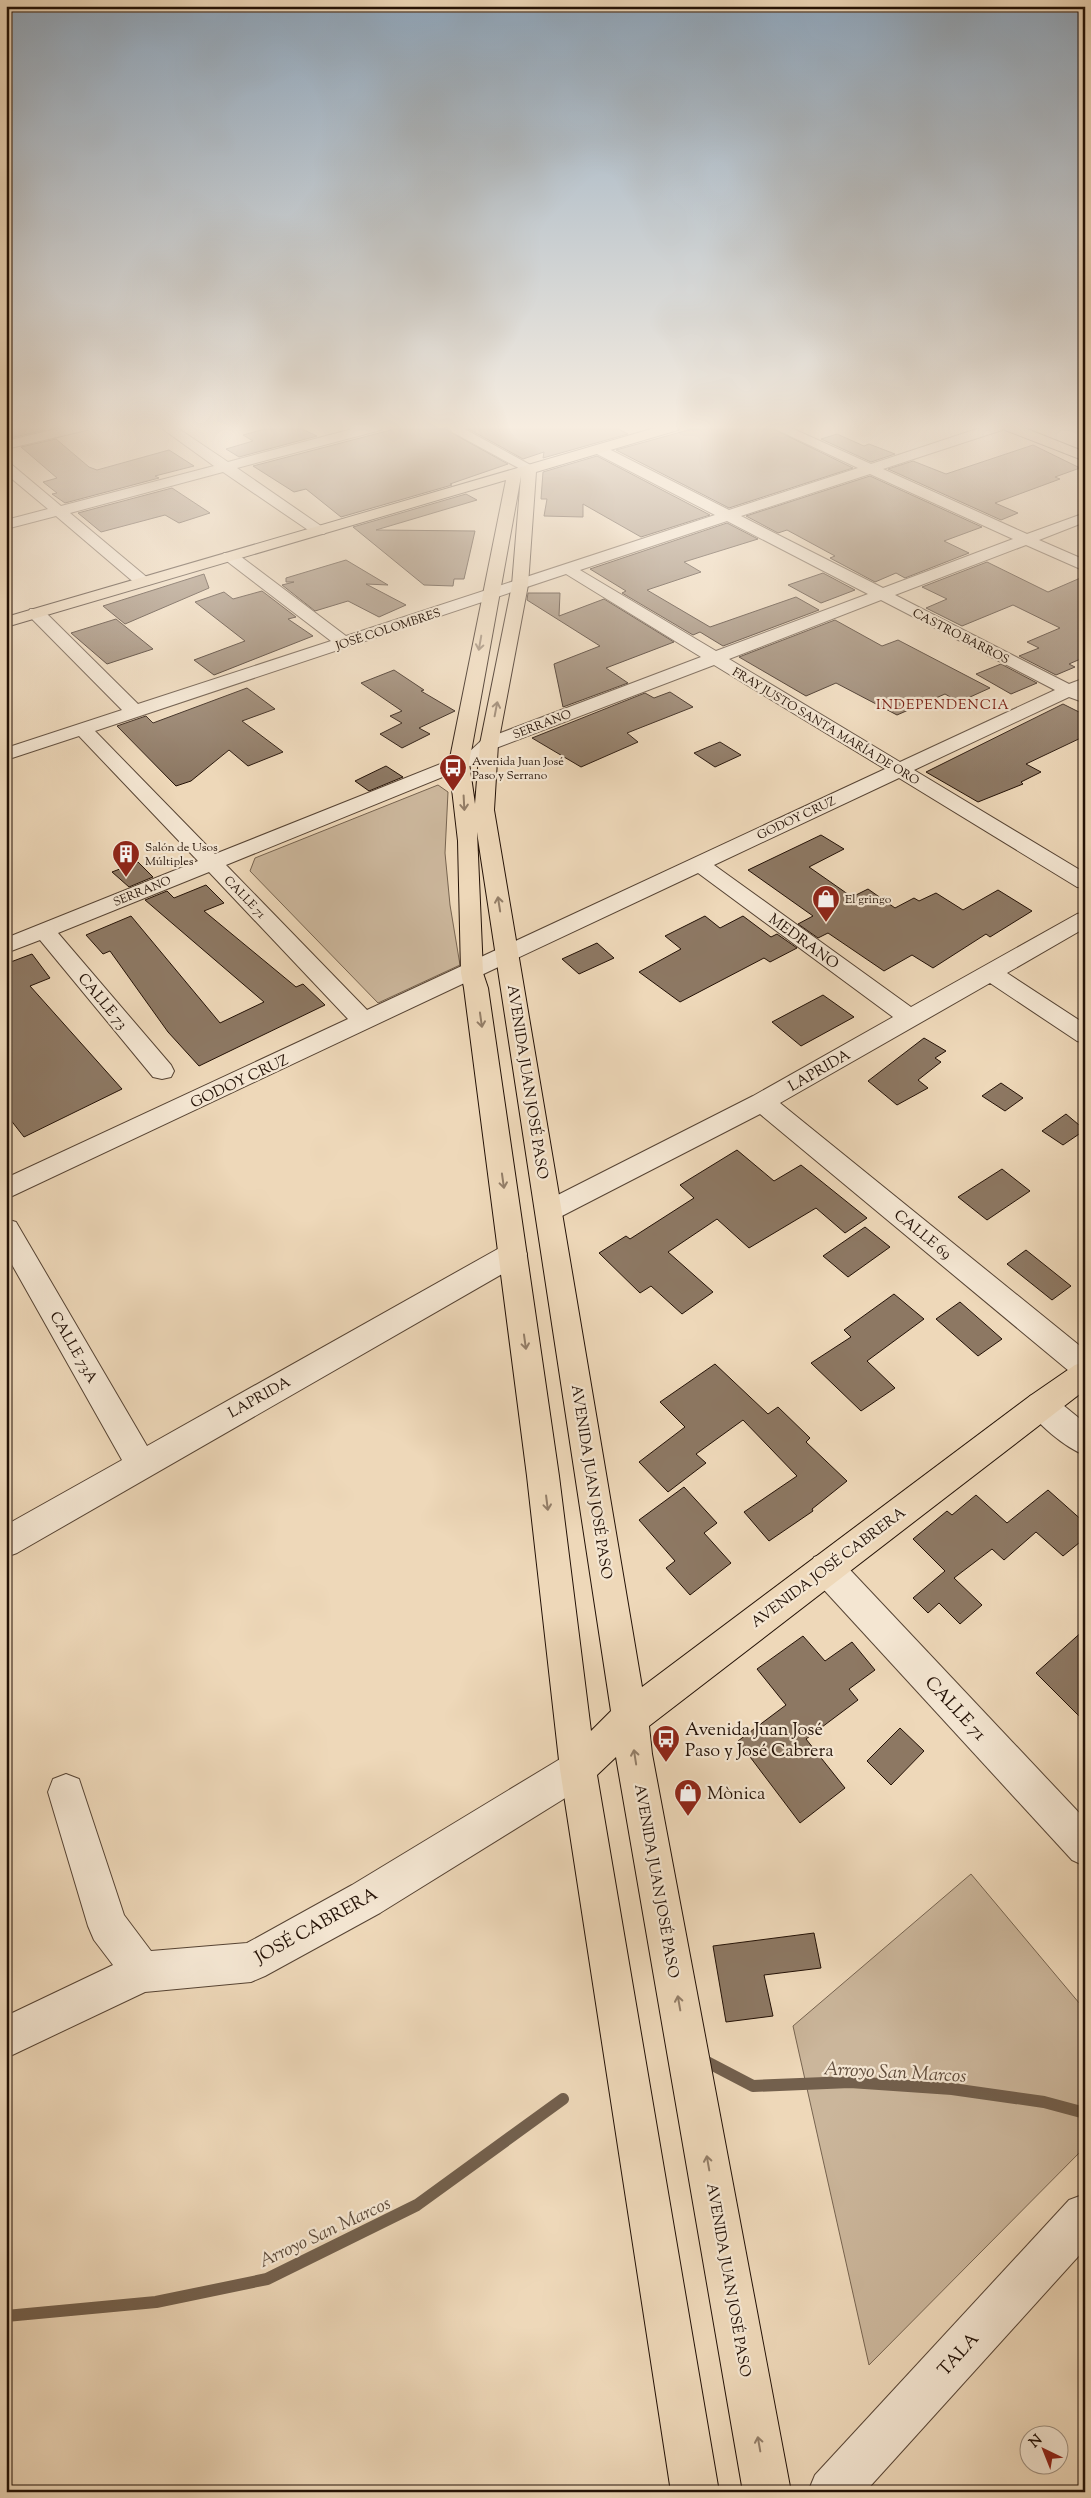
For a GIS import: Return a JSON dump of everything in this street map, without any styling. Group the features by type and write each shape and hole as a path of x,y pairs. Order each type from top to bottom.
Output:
{"main road":[{"path":"6,622 274,544"},
{"path":"500,544 459,763 464,787 472,973 476,988 543,1476 578,1770 695,2492"},
{"name":"AVENIDA JUAN JOSÉ PASO","path":"523,544 520,585 490,744 484,810 630,1718 634,1754 767,2492"},
{"name":"AVENIDA JOSÉ CABRERA","path":"578,1770 630,1718 1041,1405 1085,1374"}],"street":[{"path":"97,544 143,582"},
{"name":"JOSÉ COLOMBRES","path":"6,754 647,544"},
{"name":"CASTRO BARROS","path":"782,544 880,595 1080,691"},
{"name":"SERRANO","path":"6,946 475,757 490,744 1017,544"},
{"path":"1034,544 1085,566"},
{"path":"230,556 344,643"},
{"name":"FRAY JUSTO SANTA MARÍA DE ORO","path":"568,570 1085,882"},
{"path":"36,614 135,712"},
{"name":"GODOY CRUZ","path":"6,1189 472,973 508,952 899,770 1080,691"},
{"name":"CALLE 71","path":"83,729 365,1022"},
{"name":"MEDRANO","path":"699,864 910,1018"},
{"name":"LAPRIDA","path":"549,1211 762,1102 1085,919"},
{"name":"CALLE 73","path":"44,931 162,1071"},
{"path":"991,973 1085,1035"},
{"name":"CALLE 69","path":"762,1102 1085,1366"},
{"name":"CALLE 73A","path":"6,1229 141,1464"},
{"name":"LAPRIDA","path":"6,1542 513,1254"},
{"path":"1041,1405 1085,1442"},
{"name":"CALLE 71","path":"826,1568 1085,1847"},
{"name":"JOSÉ CABRERA","path":"6,2038 142,1972 252,1962 366,1899 578,1770"},
{"path":"66,1792 108,1926 142,1972"},
{"name":"TALA","path":"832,2492 1085,2216"}],"shaded area":[{"path":"438,785 448,792 445,853 450,905 460,965 378,1003 250,871 255,858"},
{"path":"971,1874 1085,2010 1085,2147 869,2365 793,2026"}],"building":[{"path":"373,544 472,544 464,579 454,579 453,586 424,585"},
{"path":"666,544 743,544 684,562 701,572 647,590 710,627 796,597 819,610 723,646 700,632 693,635 622,593 626,591 590,569"},
{"path":"812,544 949,544 969,553 905,578 896,573 875,582 830,558 835,556"},
{"path":"346,560 388,585 366,584 406,605 379,617 348,601 315,611 282,585 294,582 286,582 286,578"},
{"path":"987,562 1048,592 1085,576 1085,657 1069,664 1075,667 1056,675 1019,656 1039,648 1027,642 1060,628 1013,605 962,626 926,608 947,599 922,587"},
{"path":"823,573 855,590 821,603 788,585"},
{"path":"204,574 209,588 125,624 103,606"},
{"path":"262,591 296,617 288,619 313,636 214,675 194,660 245,641 195,602 224,592 233,599"},
{"path":"528,593 560,593 559,616 604,599 674,642 606,668 628,683 563,707 554,664 600,646 527,600"},
{"path":"116,619 153,649 107,664 71,633"},
{"path":"835,620 882,646 898,640 990,688 959,702 945,694 897,715 836,683 806,696 739,657"},
{"path":"1001,664 1037,683 1011,694 976,674"},
{"path":"394,670 424,690 421,691 455,711 419,728 430,734 402,748 380,734 402,723 390,716 402,711 361,683"},
{"path":"247,688 275,709 242,721 283,752 248,766 229,750 191,781 176,786 117,726 146,716 153,723"},
{"path":"670,692 693,707 627,733 638,742 581,767 532,738 645,693 654,698"},
{"path":"1063,704 1085,715 1085,736 1026,764 1041,772 1021,782 1023,784 978,802 926,772"},
{"path":"720,742 741,755 715,767 694,753"},
{"path":"386,766 403,777 369,791 355,781"},
{"path":"821,835 844,849 809,867 852,897 868,889 895,908 914,898 919,901 936,893 963,910 998,890 1032,911 990,937 986,934 933,968 912,955 884,971 828,933 818,938 798,924 813,916 748,870"},
{"name":"Salón de Usos Múltiples","path":"138,862 153,877 129,887 112,872"},
{"path":"206,885 224,903 204,911 296,987 303,984 325,1005 199,1066 168,1032 110,951 103,954 86,935 131,916 220,1023 264,1002 145,900 167,891 174,898"},
{"path":"705,916 720,928 743,916 771,937 777,934 797,948 770,962 764,958 680,1002 639,972 681,949 665,936"},
{"path":"597,943 614,958 579,974 562,959"},
{"path":"32,954 50,978 30,986 122,1089 24,1137 6,1114 6,961 8,963"},
{"path":"823,995 854,1017 801,1046 772,1022"},
{"path":"924,1038 946,1051 935,1058 941,1062 918,1080 928,1088 897,1105 868,1081"},
{"path":"1001,1083 1023,1098 1005,1111 982,1096"},
{"path":"1066,1114 1085,1130 1063,1145 1042,1131"},
{"path":"737,1150 774,1181 801,1165 867,1218 845,1233 816,1208 749,1248 717,1219 668,1252 713,1292 682,1314 651,1286 640,1293 599,1253 626,1236 630,1239 694,1198 680,1185"},
{"path":"1002,1169 1030,1191 987,1220 958,1197"},
{"path":"865,1227 890,1247 848,1277 823,1256"},
{"path":"1026,1250 1071,1286 1052,1300 1007,1264"},
{"path":"894,1294 924,1319 867,1361 895,1388 861,1411 811,1363 851,1337 844,1330"},
{"path":"960,1302 1002,1339 978,1356 936,1319"},
{"path":"715,1364 768,1414 778,1407 810,1438 806,1442 847,1481 812,1509 813,1511 769,1541 744,1512 797,1476 743,1420 696,1454 706,1463 668,1492 639,1462 685,1427 660,1402"},
{"path":"684,1487 717,1523 704,1533 731,1563 690,1595 666,1568 675,1561 639,1520"},
{"path":"1048,1490 1085,1523 1085,1538 1063,1556 1036,1532 1004,1560 992,1549 954,1578 982,1605 960,1624 939,1603 928,1613 913,1598 945,1571 913,1539 947,1511 952,1515 976,1495 1007,1523"},
{"path":"1085,1629 1085,1722 1036,1673"},
{"path":"803,1636 825,1661 852,1642 875,1670 849,1689 858,1700 806,1739 845,1788 800,1823 738,1741 786,1705 757,1669"},
{"path":"900,1728 924,1751 891,1785 867,1761"},
{"path":"814,1933 821,1968 764,1975 773,2016 726,2022 713,1946"}],"waterway":[{"name":"Arroyo San Marcos","path":"707,2062 753,2086 850,2082 952,2089 1044,2102 1085,2113"},
{"name":"Arroyo San Marcos","path":"6,2316 156,2302 267,2279 417,2205 563,2099"}],"place":[{"name":"Avenida Juan José Paso y Serrano","path":"453,792"},
{"name":"Salón de Usos Múltiples","path":"126,878"},
{"name":"El gringo","path":"826,923"},
{"name":"Avenida Juan José Paso y José Cabrera","path":"666,1763"},
{"name":"Mònica","path":"688,1817"}],"district":[{"name":"INDEPENDENCIA","path":"943,704"}]}
